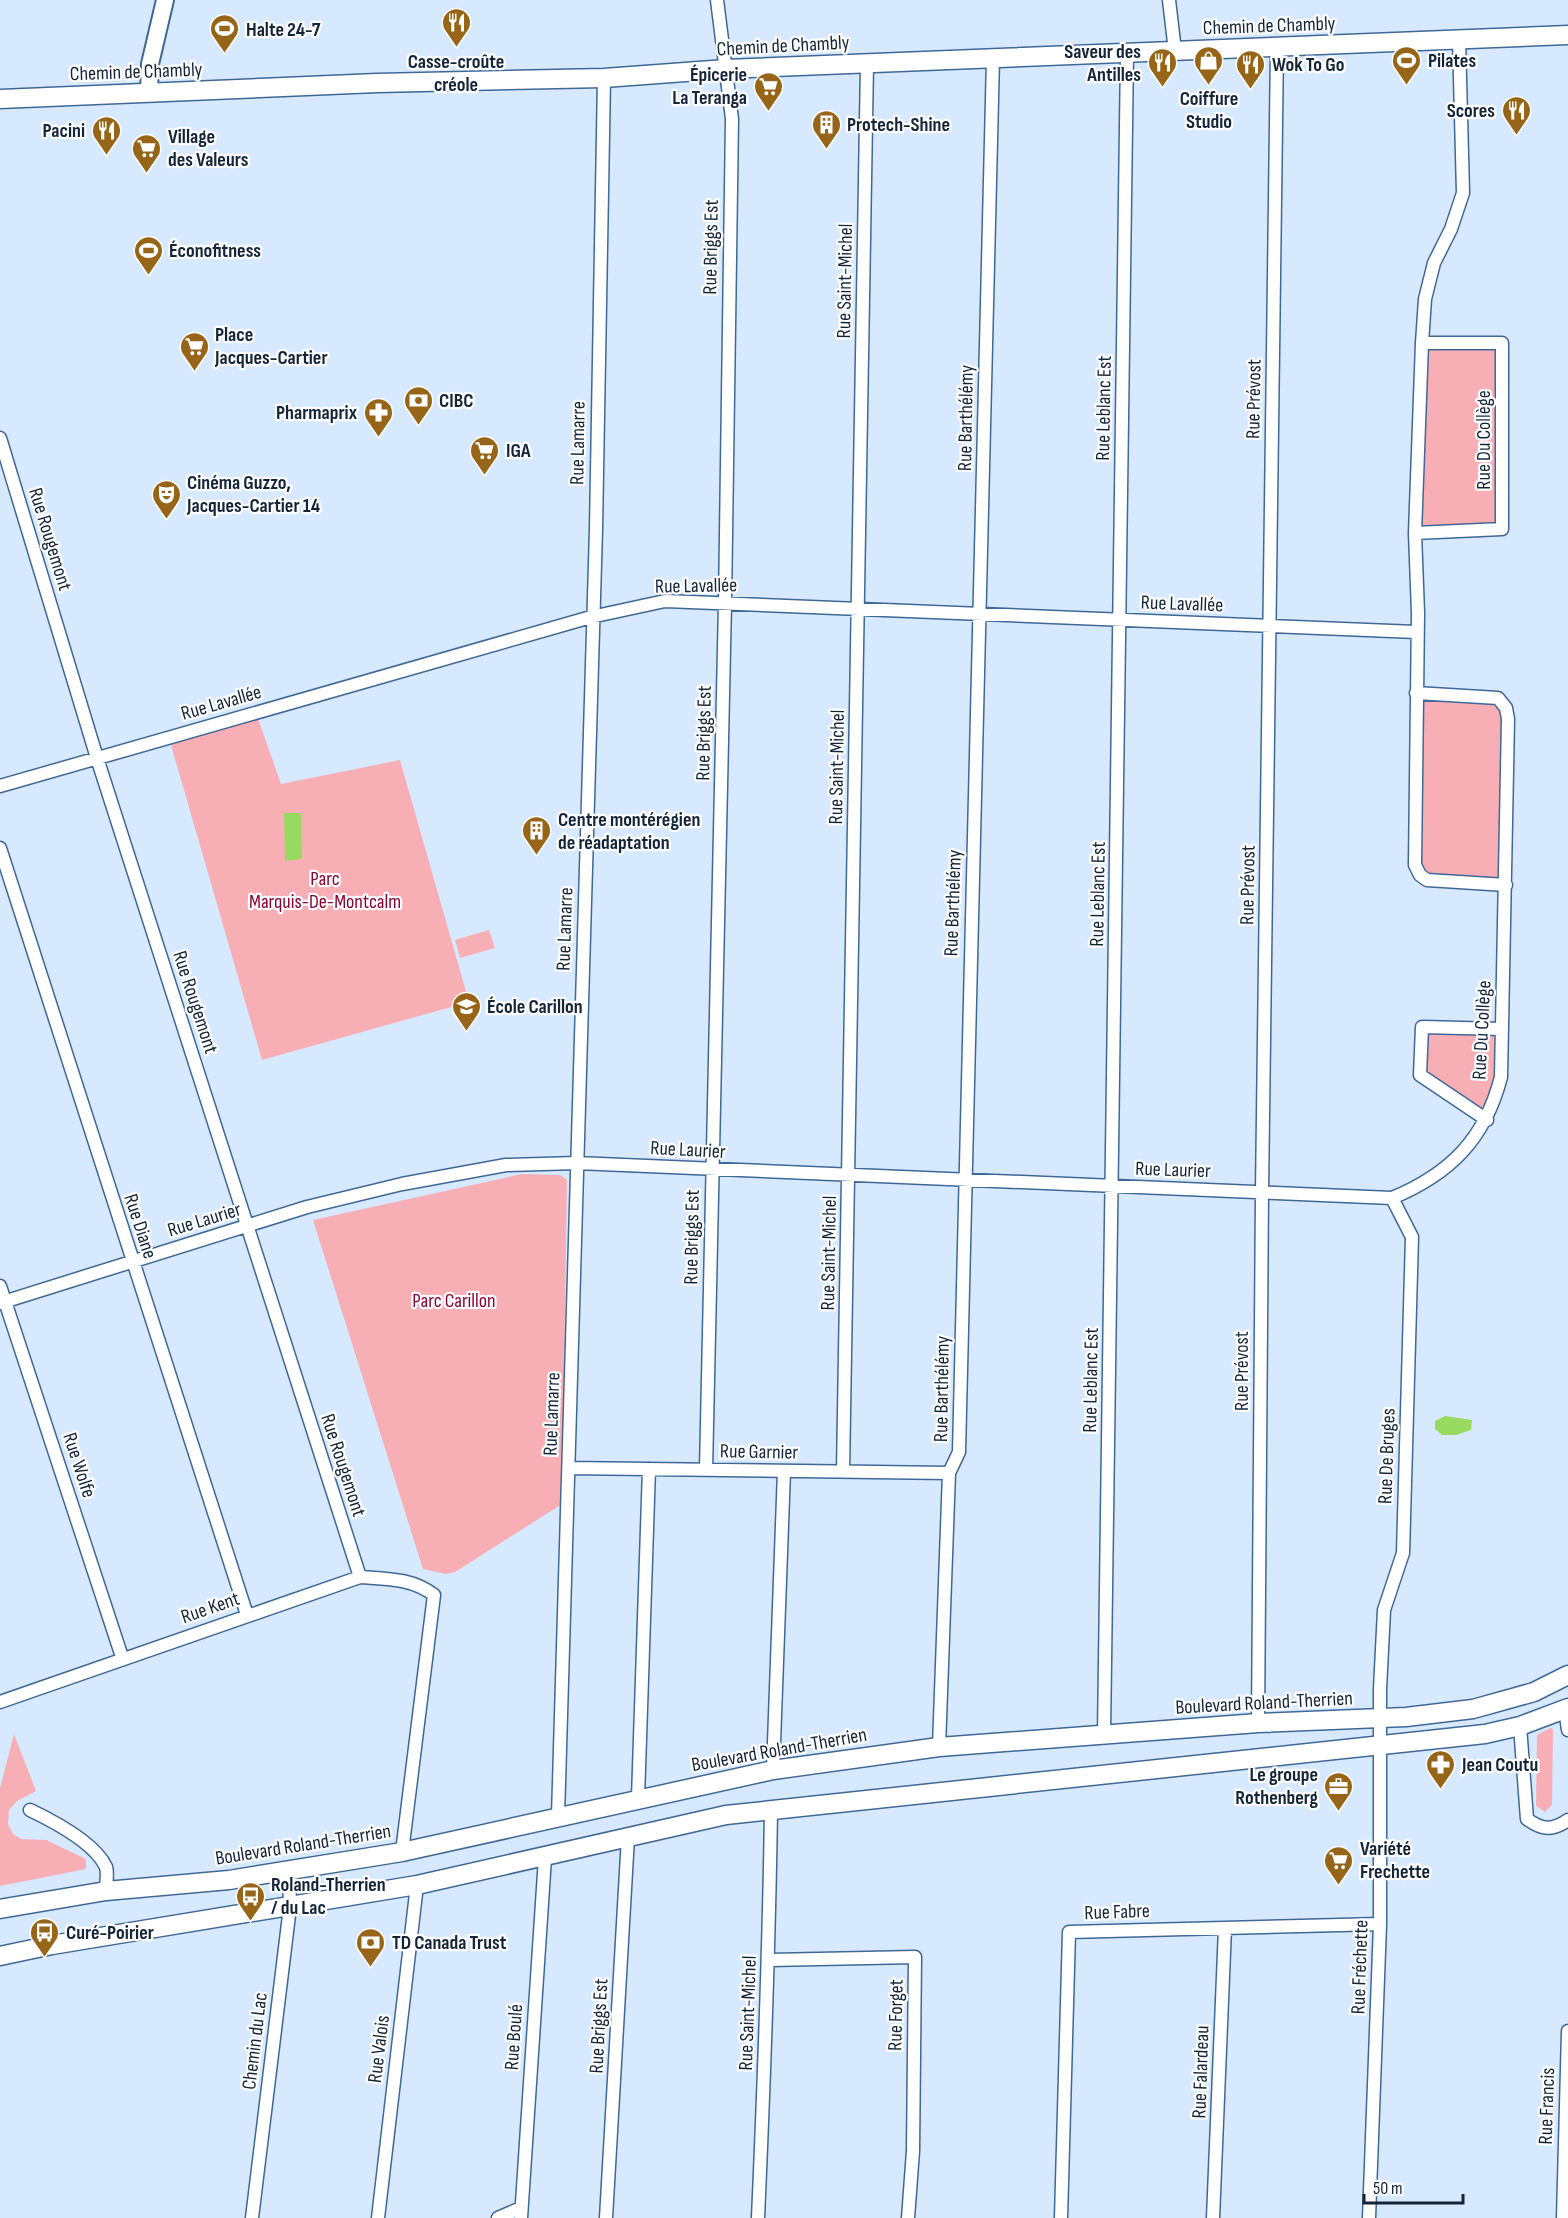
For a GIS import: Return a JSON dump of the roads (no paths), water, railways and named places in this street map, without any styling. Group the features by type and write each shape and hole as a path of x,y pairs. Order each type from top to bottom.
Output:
{"main road":[{"name":"Chemin de Chambly","path":"0,99 604,78 726,69 1568,35"},
{"name":"Boulevard Roland-Therrien","path":"0,1909 106,1891 229,1880 289,1868 402,1852 773,1770 939,1747 1473,1709 1534,1692 1568,1675"},
{"path":"0,1956 52,1945 417,1885 545,1858 726,1815 1485,1734 1520,1726 1566,1708"}],"street":[{"path":"149,93 150,64 165,0"},
{"name":"Rue Briggs Est","path":"706,1470 725,603 732,119 717,0"},
{"path":"1169,0 1175,51"},
{"path":"1459,39 1463,193 1451,229 1434,263 1425,299 1422,343 1415,533 1415,865 1420,875 1427,880 1506,885"},
{"name":"Rue Prévost","path":"1258,1723 1262,1192 1277,47"},
{"name":"Rue Leblanc Est","path":"1104,1735 1127,53"},
{"name":"Rue Barthélémy","path":"939,1747 949,1473 959,1452 993,58"},
{"name":"Rue Saint-Michel","path":"843,1471 867,63"},
{"name":"Rue Lamarre","path":"558,1817 591,617 596,529 604,78"},
{"name":"Rue Du Collège","path":"1415,533 1502,529 1502,343 1422,343"},
{"name":"Rue Rougemont","path":"0,438 97,758 360,1577"},
{"name":"Rue Lavallée","path":"0,786 591,617 665,601 1416,632"},
{"name":"Rue Du Collège","path":"1392,1198 1424,1184 1455,1159 1487,1120 1501,1077 1506,885 1508,719 1506,708 1498,698 1416,693"},
{"name":"Rue Diane","path":"0,848 247,1615"},
{"path":"1487,1120 1420,1076 1422,1027 1502,1029"},
{"name":"Rue Laurier","path":"2,1302 307,1207 402,1184 506,1165 577,1163 1392,1198"},
{"name":"Rue De Bruges","path":"1380,1717 1384,1610 1403,1553 1412,1237 1392,1198"},
{"name":"Rue Wolfe","path":"0,1286 2,1302 123,1657"},
{"name":"Rue Garnier","path":"569,1468 949,1473"},
{"path":"638,1798 649,1469"},
{"path":"773,1770 784,1471"},
{"name":"Rue Kent","path":"0,1702 123,1657 360,1577 397,1579 419,1584 434,1595 402,1852"},
{"path":"1566,1708 1568,1730"},
{"name":"Rue Fréchette","path":"1369,2218 1380,1924 1380,1717"},
{"path":"1520,1726 1527,1819 1541,1829 1556,1828 1568,1820"},
{"path":"30,1810 52,1821 96,1854 106,1869 106,1891"},
{"name":"Rue Saint-Michel","path":"758,2218 770,1960 768,1902 771,1810"},
{"name":"Rue Briggs Est","path":"606,2218 628,1837"},
{"name":"Rue Boulé","path":"521,2213 545,1858"},
{"name":"Chemin du Lac","path":"252,2218 290,1907 289,1868"},
{"name":"Rue Valois","path":"378,2218 417,1885"},
{"name":"Rue Fabre","path":"1061,2218 1069,1932 1380,1924"},
{"name":"Rue Falardeau","path":"1213,2218 1225,1928"},
{"name":"Rue Forget","path":"770,1960 915,1958 913,2151 908,2218"},
{"name":"Rue Francis","path":"1563,2218 1568,2031"},
{"path":"498,2218 521,2213"}],"place":[{"name":"Casse-croûte créole","path":"456,48"},
{"name":"Halte 24-7","path":"225,54"},
{"name":"Coiffure Studio","path":"1209,86"},
{"name":"Pilates","path":"1407,86"},
{"name":"Saveur des Antilles","path":"1162,88"},
{"name":"Wok To Go","path":"1251,90"},
{"name":"Épicerie La Teranga","path":"768,112"},
{"name":"Scores","path":"1516,136"},
{"name":"Protech-Shine","path":"826,150"},
{"name":"Pacini","path":"106,156"},
{"name":"Village des Valeurs","path":"147,174"},
{"name":"Éconofitness","path":"148,276"},
{"name":"Place Jacques-Cartier","path":"194,372"},
{"name":"CIBC","path":"418,426"},
{"name":"Pharmaprix","path":"378,438"},
{"name":"IGA","path":"485,476"},
{"name":"Cinéma Guzzo, Jacques-Cartier 14","path":"166,520"},
{"name":"Centre montérégien de réadaptation","path":"537,856"},
{"name":"École Carillon","path":"466,1032"},
{"name":"Jean Coutu","path":"1441,1790"},
{"name":"Le groupe Rothenberg","path":"1339,1812"},
{"name":"Variété Frechette","path":"1339,1886"},
{"name":"Roland-Therrien / du Lac","path":"250,1922"},
{"name":"Curé-Poirier","path":"45,1958"},
{"name":"TD Canada Trust","path":"371,1968"}],"park label":[{"name":"Parc Marquis-De-Montcalm","path":"325,890"},
{"name":"Parc Carillon","path":"454,1300"}]}
